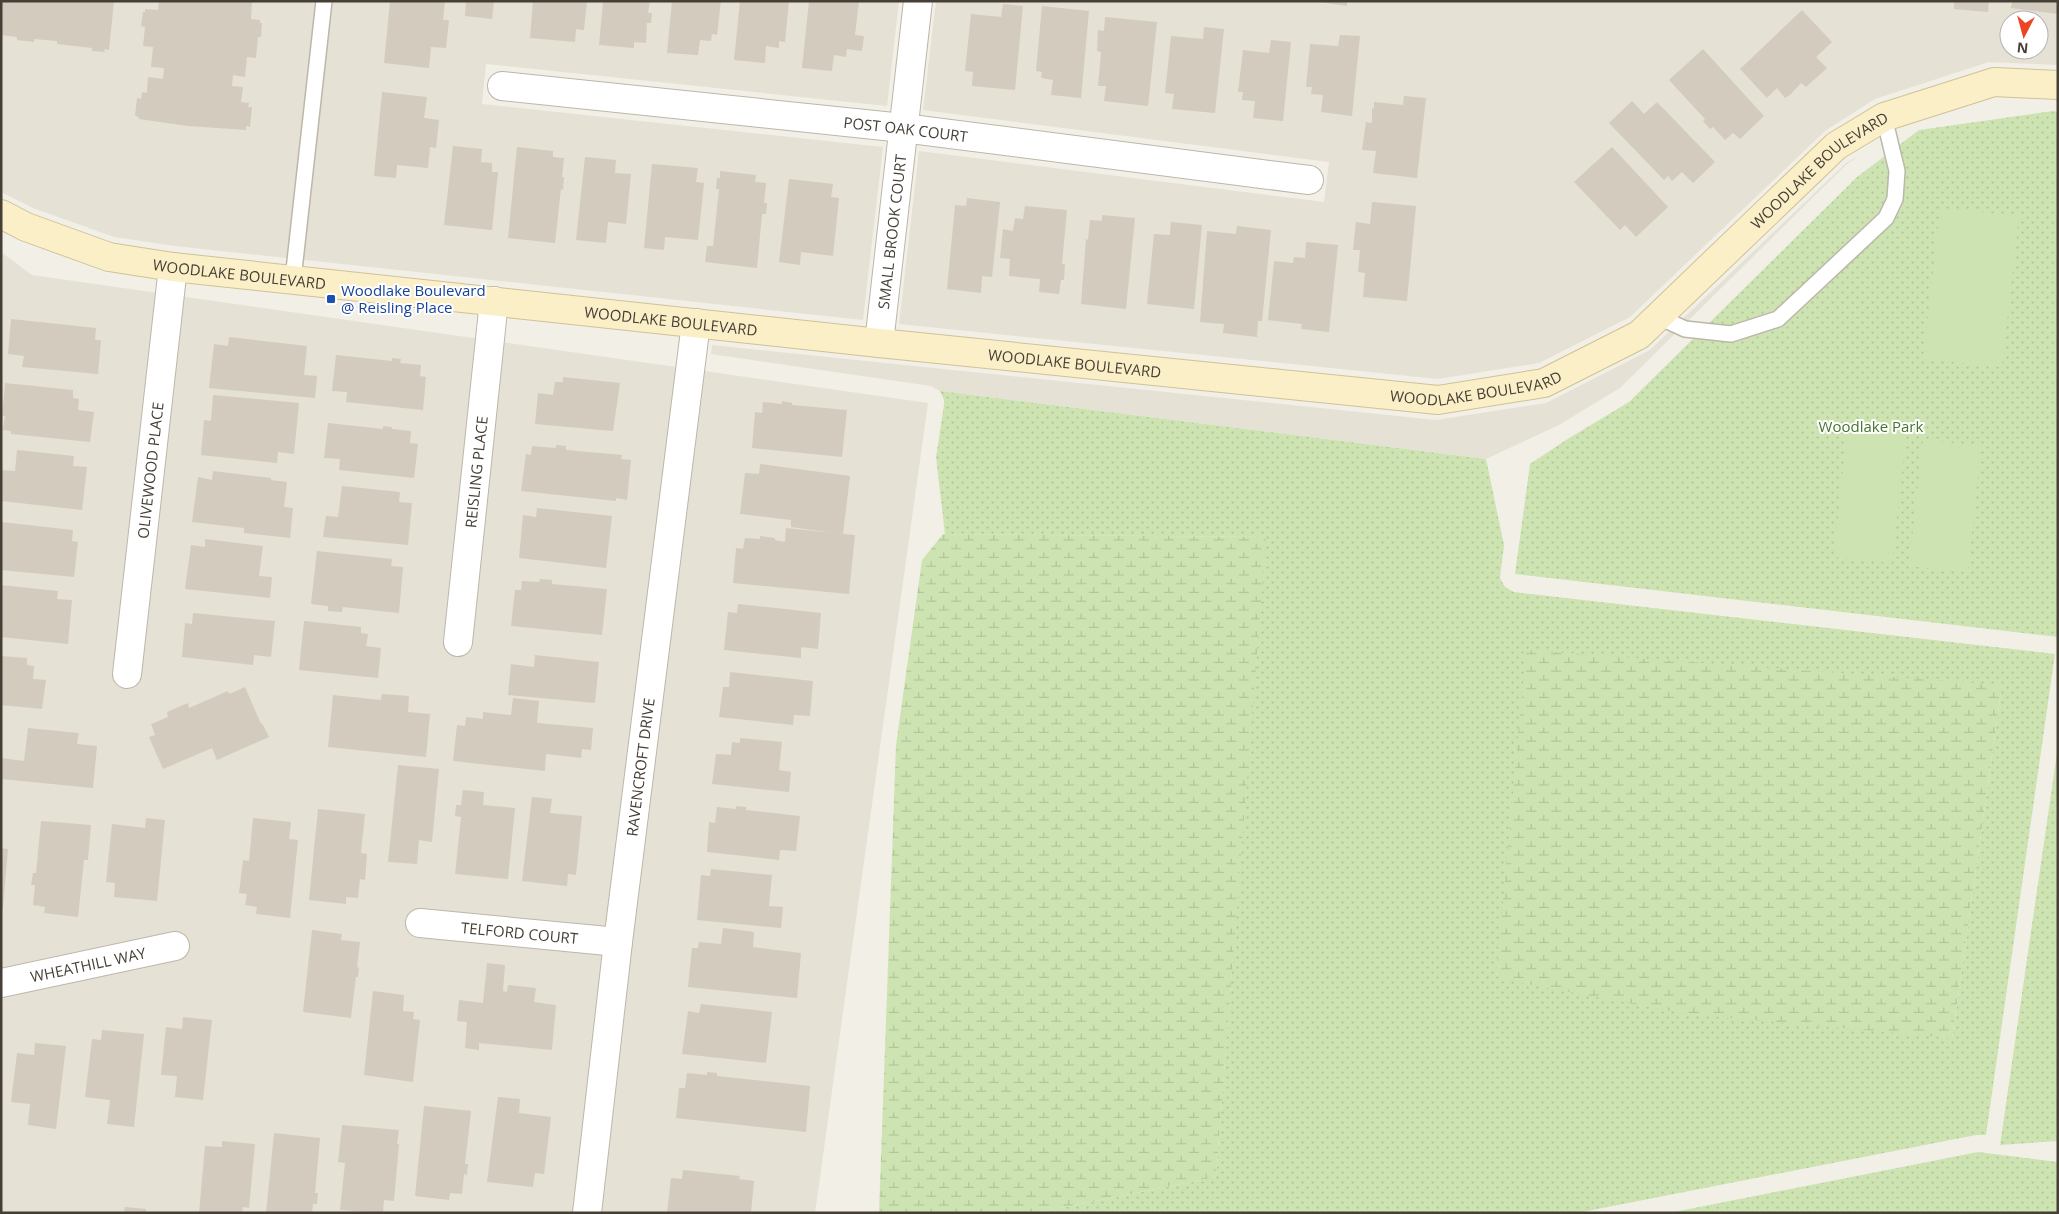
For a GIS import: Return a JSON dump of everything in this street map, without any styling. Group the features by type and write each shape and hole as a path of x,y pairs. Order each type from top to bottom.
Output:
{"street":[{"name":"SMALL BROOK COURT","path":"879,343 918,1"},
{"name":"WOODLAKE BOULEVARD","path":"1,214 26,227 109,257 173,267 879,343 1438,400 1544,383 1639,335 1836,146 1884,117 1994,82 2058,85"},
{"name":"POST OAK COURT","path":"502,86 903,128 1309,180"},
{"name":"OLIVEWOOD PLACE","path":"127,674 173,267"},
{"name":"REISLING PLACE","path":"458,642 494,301"},
{"name":"RAVENCROFT DRIVE","path":"587,1213 618,942 696,323"},
{"name":"TELFORD COURT","path":"420,923 618,942"},
{"name":"WHEATHILL WAY","path":"1,983 175,946"}],"lane":[{"path":"293,279 324,1"},
{"path":"1659,317 1685,329 1731,334 1778,319 1886,218 1895,199 1897,171 1884,117"}],"shaded area":[{"path":"1,1 899,1 887,106 486,64 482,104 883,147 863,320 175,246 114,237 33,208 1,192"},
{"path":"936,1 2058,1 2058,65 1989,62 1875,99 1825,131 1630,317 1539,363 1438,379 899,324 919,151 1324,202 1329,162 923,110"},
{"path":"1860,155 1847,164 1620,388 1559,425 1486,459 940,391 931,386 711,354 712,345 1436,420 1546,403 1650,350 1846,163"},
{"path":"1,252 32,275 928,403 815,1213 1,1213"}],"green space":[{"name":"Woodlake Park","path":"2053,111 2058,112 2058,637 1515,574 1530,464 1629,402 1857,177 1919,130"},
{"path":"1940,208 2019,216 2002,367 1923,359"},
{"path":"940,391 1486,459 1504,545 1500,578 1505,587 1514,592 2055,654 1986,1135 1976,1135 1577,1213 1035,1213 1216,1177 1265,537 945,534 936,457 944,400","holes":["2002,685 1952,1038 1496,978 1499,953"]},
{"path":"1847,431 1906,437 1892,563 1834,557"},
{"path":"1923,440 1981,446 1968,572 1909,566"},
{"path":"943,534 1266,537 1216,1177 1035,1213 879,1213 896,745 922,560"},
{"path":"1526,650 2002,685 1952,1038 1686,1014 1496,978"},
{"path":"2058,746 2058,1141 2000,1145"},
{"path":"1978,1152 2058,1162 2058,1213 1669,1213"}],"building":[{"path":"1,1 114,1 109,50 104,49 105,52 92,51 92,48 57,44 57,41 34,39 34,42 17,40 17,37 1,35"},
{"path":"159,1 252,1 251,19 260,20 260,23 262,23 261,37 258,37 256,58 247,57 245,77 233,75 232,86 243,87 241,102 249,103 248,107 252,107 250,127 246,126 246,130 188,126 139,119 139,117 135,116 137,98 141,99 142,92 147,93 148,77 163,79 164,68 151,67 153,47 143,46 145,27 141,26 145,9 158,10"},
{"path":"390,1 445,1 443,20 449,20 446,48 431,47 429,68 384,63"},
{"path":"466,1 494,1 492,19 465,16"},
{"path":"533,1 587,1 584,30 576,29 575,42 530,38"},
{"path":"603,1 650,1 648,13 652,13 651,23 647,23 646,43 634,42 634,48 599,45"},
{"path":"672,1 721,1 717,35 712,34 711,41 700,40 698,55 667,53"},
{"path":"740,1 789,1 785,42 779,41 779,48 766,46 765,63 734,60"},
{"path":"809,1 859,1 855,35 864,36 862,51 847,49 846,57 834,55 832,71 802,68"},
{"path":"1313,1 1347,1 1347,6"},
{"path":"1954,1 1989,1 1988,12 1954,9"},
{"path":"2012,1 2058,1 2058,14 2049,13 2049,10 2011,8"},
{"path":"1003,4 1023,6 1015,90 972,86 973,72 965,71 971,14 1001,17"},
{"path":"1042,6 1089,11 1081,98 1051,95 1053,80 1041,78 1042,72 1036,71"},
{"path":"1802,10 1832,42 1816,57 1827,68 1806,87 1801,83 1785,98 1777,88 1767,98 1740,69"},
{"path":"1105,17 1157,22 1148,106 1104,101 1106,86 1098,86 1101,52 1097,51 1098,30 1104,31"},
{"path":"1204,27 1224,29 1215,113 1172,109 1174,94 1165,93 1171,36 1203,39"},
{"path":"1340,35 1360,36 1352,116 1321,112 1323,95 1311,94 1312,87 1306,87 1310,44 1338,46"},
{"path":"1271,40 1291,42 1283,121 1253,118 1255,101 1242,100 1243,92 1238,92 1243,50 1269,53"},
{"path":"1703,49 1764,116 1740,139 1733,133 1725,140 1713,127 1710,129 1703,121 1705,119 1669,80"},
{"path":"382,92 427,97 424,118 439,120 436,148 430,147 428,168 397,165 396,178 374,176"},
{"path":"1404,96 1426,98 1417,178 1373,173 1376,151 1362,150 1366,122 1372,123 1374,102 1403,105"},
{"path":"1632,101 1644,114 1657,102 1715,162 1693,183 1682,172 1672,181 1668,176 1664,180 1609,123"},
{"path":"453,146 482,149 481,162 492,163 492,172 498,172 492,230 444,225"},
{"path":"517,147 553,151 553,157 564,158 563,190 561,189 555,243 508,238"},
{"path":"1612,147 1668,207 1636,237 1625,225 1620,230 1574,182"},
{"path":"585,157 616,160 615,173 631,174 626,224 608,222 606,243 576,240"},
{"path":"652,164 698,168 696,182 704,183 698,240 665,237 664,250 644,248"},
{"path":"720,171 756,175 755,182 766,183 764,203 767,203 766,214 762,214 757,268 705,262 707,246 713,246 719,189 716,189 717,178 720,178"},
{"path":"789,179 833,184 831,197 839,198 833,256 801,252 800,265 779,262"},
{"path":"967,198 1000,202 992,277 982,276 981,293 947,289 955,205 966,206"},
{"path":"1372,202 1416,206 1407,301 1363,297 1365,273 1358,272 1360,250 1353,250 1356,222 1370,224"},
{"path":"1025,206 1067,210 1062,264 1065,264 1064,280 1061,280 1059,294 1039,292 1040,279 1009,276 1010,259 1000,258 1003,229 1013,231 1015,218 1023,219"},
{"path":"1102,215 1135,218 1126,309 1081,304 1086,239 1088,240 1090,220 1102,221"},
{"path":"1171,222 1202,225 1194,309 1147,304 1154,234 1170,235"},
{"path":"1237,226 1271,230 1262,321 1258,321 1257,337 1223,333 1224,324 1200,322 1207,231 1236,234"},
{"path":"1306,242 1338,245 1329,332 1301,329 1302,324 1268,320 1274,261 1293,263 1294,257 1305,258"},
{"path":"11,319 96,328 95,340 101,340 98,374 22,367 24,356 8,354"},
{"path":"229,337 307,346 304,375 317,376 315,398 209,388 214,344 228,346"},
{"path":"336,355 392,361 392,358 401,359 400,363 421,365 420,376 426,377 423,410 346,402 347,392 332,391"},
{"path":"563,377 620,383 613,431 535,424 538,393 553,395 555,382 563,382"},
{"path":"5,383 73,390 73,398 79,399 78,410 94,412 90,442 11,434 11,431 3,430 5,416 2,416"},
{"path":"213,395 299,403 294,454 278,452 277,463 201,455 204,420 211,421"},
{"path":"782,401 792,403 792,405 847,410 842,457 752,448 755,412 762,413 763,402 782,404"},
{"path":"328,423 383,429 383,426 411,431 410,443 418,444 414,478 339,470 340,459 324,458"},
{"path":"556,445 566,446 566,450 622,455 621,459 631,460 627,500 616,498 616,501 521,491 526,454 531,455 532,446 556,448"},
{"path":"17,450 74,456 73,466 87,467 82,510 1,501 1,470 15,471"},
{"path":"760,464 850,476 843,534 855,535 849,594 733,583 736,548 743,549 745,538 760,539 760,536 775,538 775,540 785,542 786,528 834,533 791,527 791,520 740,514 745,473 759,474"},
{"path":"213,471 271,478 271,480 287,482 284,507 293,508 290,538 244,533 244,528 192,522 198,477 212,480"},
{"path":"342,486 400,492 399,502 412,503 408,545 323,537 326,516 338,517"},
{"path":"537,508 612,516 606,568 519,558 523,515 536,517"},
{"path":"1,522 73,530 72,541 78,542 74,577 1,570"},
{"path":"205,539 263,546 259,576 272,577 270,598 185,589 191,545 205,547"},
{"path":"317,551 392,559 391,566 403,567 399,613 343,607 342,612 328,611 328,606 311,604"},
{"path":"540,579 552,580 552,584 607,589 602,635 511,626 515,590 521,590 522,581 539,582"},
{"path":"1,585 58,591 57,599 72,600 68,644 1,637"},
{"path":"738,604 821,613 818,649 801,647 801,658 724,650 728,612 737,613"},
{"path":"193,613 275,621 271,657 254,655 253,665 182,657 185,623 192,624"},
{"path":"304,621 361,627 361,633 368,634 366,646 381,648 378,678 299,670"},
{"path":"535,655 599,662 595,703 508,695 511,664 534,667"},
{"path":"1,656 27,658 27,665 34,666 33,679 46,680 42,709 1,705"},
{"path":"730,672 813,681 810,716 794,715 793,725 719,717 723,687 729,687"},
{"path":"245,687 261,724 269,737 217,760 212,748 163,769 149,737 155,735 151,724 168,717 167,712 188,703 189,708 228,691 229,694"},
{"path":"382,694 409,696 408,712 430,714 426,757 328,747 333,695 381,700"},
{"path":"513,698 539,701 537,723 593,728 591,750 582,749 581,758 546,754 545,771 453,761 457,725 465,726 466,717 483,719 483,712 511,715"},
{"path":"28,728 79,733 77,744 97,746 93,788 1,779 1,758 24,761"},
{"path":"740,738 782,742 779,770 791,772 789,792 712,784 716,754 731,755 732,742 740,743"},
{"path":"398,765 439,769 432,842 419,840 417,864 388,862"},
{"path":"463,790 484,792 483,805 515,808 508,879 455,874 461,817 455,816 456,805 461,805"},
{"path":"532,797 552,799 550,813 582,816 576,875 568,874 567,886 522,881"},
{"path":"736,806 746,807 746,810 800,816 796,851 780,850 779,860 707,852 709,822 715,823 717,807 736,809"},
{"path":"318,809 365,814 361,853 367,854 365,880 360,879 358,898 346,897 346,904 309,900"},
{"path":"146,818 165,820 157,901 114,897 115,883 106,882 112,824 145,828"},
{"path":"253,818 291,822 289,839 298,840 290,918 256,914 257,907 245,905 247,894 239,893 243,860 249,861"},
{"path":"41,821 91,825 88,860 84,860 78,917 44,913 45,907 33,905 35,885 31,885 33,873 36,873"},
{"path":"1,848 8,849 3,908 1,908"},
{"path":"711,869 772,875 769,906 783,907 781,928 697,920 701,875 710,876"},
{"path":"723,928 754,932 753,947 801,953 797,998 688,987 692,948 698,948 699,942 721,944"},
{"path":"312,930 342,934 341,940 360,942 357,967 359,968 358,977 356,977 351,1018 303,1012"},
{"path":"487,963 505,965 503,991 507,992 508,985 536,988 534,1002 556,1005 552,1050 479,1043 479,1050 465,1048 467,1022 457,1021 459,1000 483,1003"},
{"path":"373,991 404,995 403,1011 414,1012 413,1019 420,1020 413,1082 364,1075"},
{"path":"701,1004 772,1012 766,1063 682,1054 688,1011 699,1013"},
{"path":"183,1017 212,1020 203,1100 175,1097 177,1076 161,1075 166,1027 182,1029"},
{"path":"102,1030 144,1034 134,1127 107,1124 110,1100 85,1097 92,1039 101,1040"},
{"path":"35,1043 66,1046 56,1129 28,1125 30,1104 11,1102 17,1053 34,1055"},
{"path":"707,1072 717,1073 717,1076 810,1086 806,1132 676,1118 679,1088 685,1088 687,1073 707,1075"},
{"path":"498,1097 520,1099 519,1113 551,1117 544,1174 535,1173 533,1187 487,1182"},
{"path":"424,1106 471,1111 465,1164 468,1164 467,1175 464,1174 462,1194 450,1193 449,1200 415,1196"},
{"path":"342,1125 399,1130 394,1201 384,1200 383,1213 340,1210 345,1163 338,1162"},
{"path":"274,1133 320,1138 315,1193 318,1193 317,1204 313,1204 312,1213 266,1213"},
{"path":"222,1141 255,1144 249,1208 243,1207 242,1213 199,1213 205,1146 222,1147"},
{"path":"683,1170 740,1176 739,1179 754,1181 751,1213 667,1213 671,1178 682,1179"},
{"path":"125,1207 146,1209 146,1213 124,1213"}],"place":[{"name":"Woodlake Boulevard @ Reisling Place","path":"331,299"}]}
